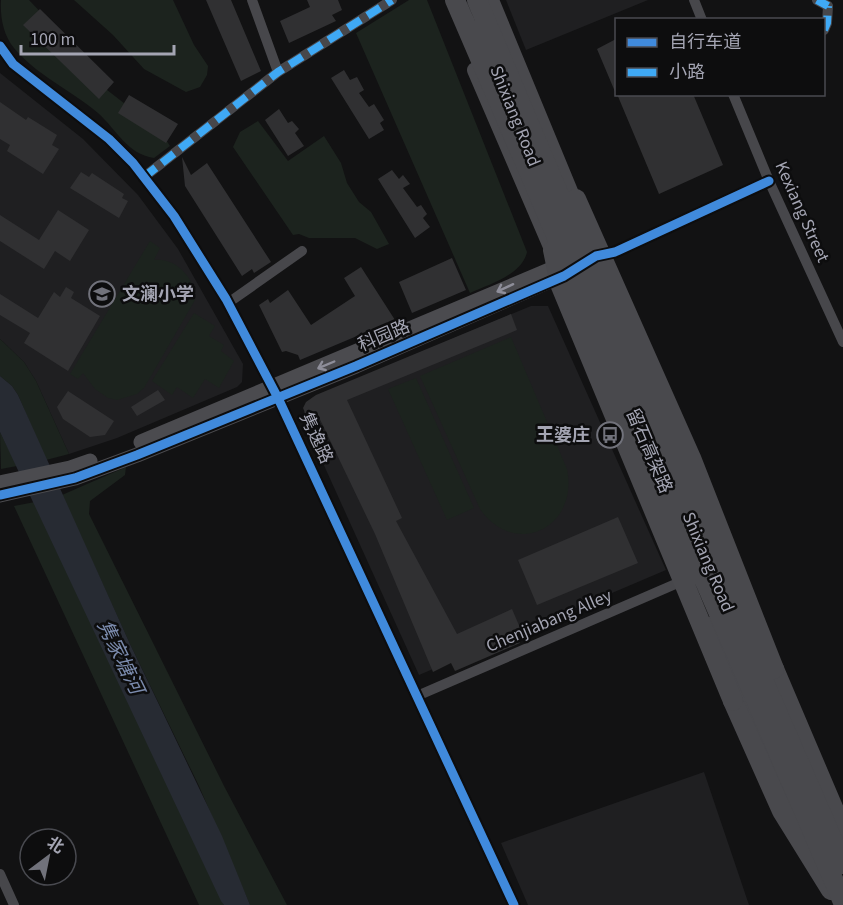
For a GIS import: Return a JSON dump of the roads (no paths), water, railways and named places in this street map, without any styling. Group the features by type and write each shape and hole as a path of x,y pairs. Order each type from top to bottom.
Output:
{"highway":[{"name":"留石高架路","path":"455,0 838,900"},
{"name":"留石高架路","path":"477,0 758,668 843,864"},
{"path":"489,0 691,458 774,669 843,831"},
{"path":"543,207 560,284 733,701 782,811 838,900"}],"main road":[{"name":"Shixiang Road","path":"446,0 521,182 562,270 772,764 838,900"},
{"name":"Shixiang Road","path":"489,0 715,546 843,831"}],"street":[{"path":"252,0 278,72"},
{"path":"144,177 278,72 392,0"},
{"path":"694,0 701,18"},
{"path":"817,0 832,3 825,28"},
{"name":"隽逸路","path":"0,46 13,64 109,139 144,177 174,216 228,303 275,392 514,905"},
{"name":"Kexiang Street","path":"734,96 769,181 843,342"},
{"name":"科园路","path":"0,495 20,485 62,476 275,392 596,256 615,252 769,181"},
{"path":"228,303 302,250"},
{"name":"科园路","path":"0,483 20,485"},
{"name":"Chenjiabang Alley","path":"417,696 693,577"},
{"path":"0,874 14,905"}],"water":[{"name":"隽家塘河","path":"0,376 12,386 18,395 130,644 222,836 250,905 224,905 221,901 0,432"}],"place":[{"name":"文澜小学","path":"102,294"},
{"name":"王婆庄","path":"610,435"}]}
